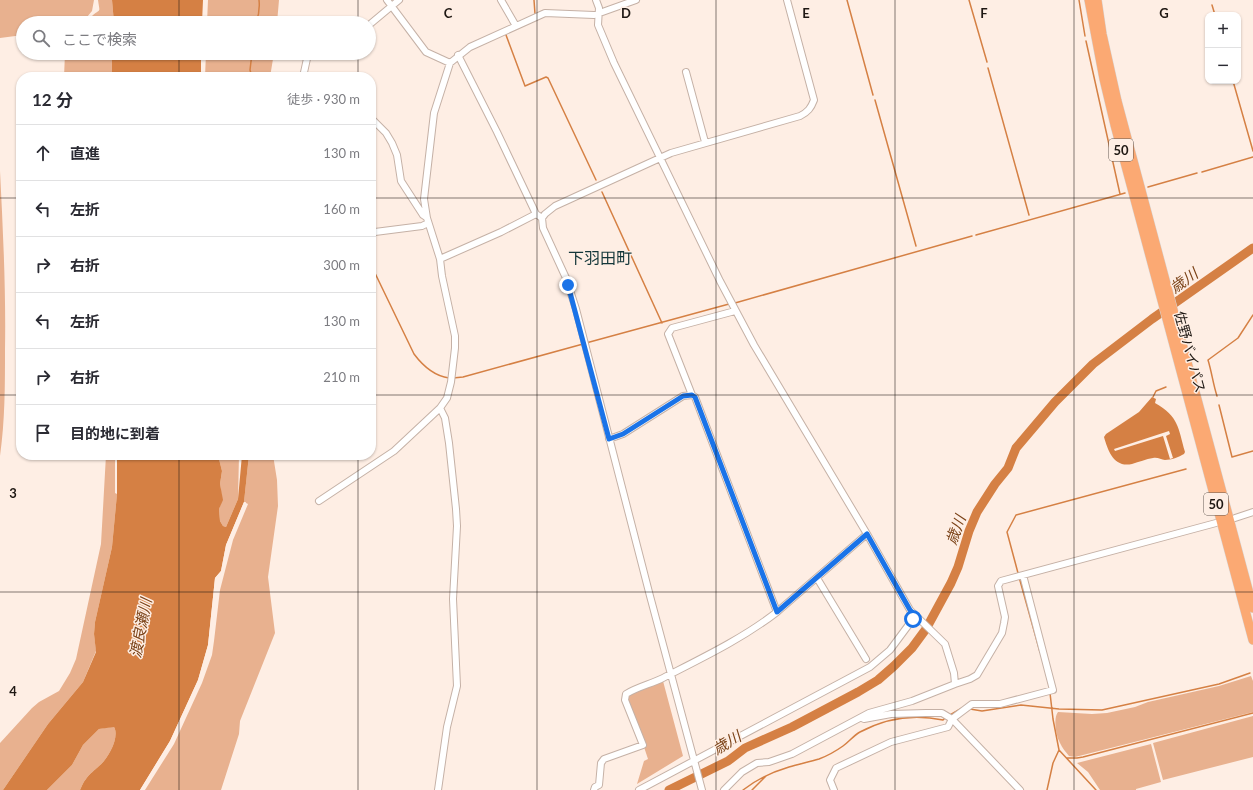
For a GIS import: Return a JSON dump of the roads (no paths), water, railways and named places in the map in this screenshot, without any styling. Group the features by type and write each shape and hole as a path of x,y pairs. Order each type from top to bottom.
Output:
{"highway":[{"name":"佐野バイパス","path":"1089,0 1104,79 1115,126 1161,298 1183,366 1253,608"},
{"name":"佐野バイパス","path":"1097,0 1102,34 1117,101 1168,291 1183,366 1253,640"}],"street":[{"path":"387,0 426,52 450,63"},
{"path":"376,19 399,0"},
{"path":"501,0 516,26"},
{"path":"596,0 599,14 598,25 614,63 732,306 867,534 910,610 939,636 948,649 955,684"},
{"path":"319,501 394,451 440,408 447,398 451,382 455,336 442,276 440,259 427,220 424,199 434,113 450,63 458,55 470,48 545,13 599,14 606,10 631,3 636,0"},
{"path":"542,218 555,206 676,150 800,116 812,108 814,100 787,0"},
{"path":"458,55 536,214 542,218 545,234 568,285 586,348 693,762 702,790"},
{"path":"304,72 307,60"},
{"path":"686,72 706,142"},
{"path":"376,123 386,133 392,142 397,156 401,181 410,198 427,220"},
{"path":"440,259 501,232 536,214"},
{"path":"376,232 422,226 427,220"},
{"path":"732,306 672,328 668,334 692,395 697,402 777,612"},
{"path":"609,439 623,434 683,396 692,395"},
{"path":"438,790 447,727 456,686 452,599 457,526 449,443 445,418 440,408"},
{"path":"1235,518 1253,512"},
{"path":"724,790 742,772 758,763 769,762 792,754 860,717 912,701 955,684 964,682 977,675 1002,633 1005,616 998,586 1001,581 1216,523"},
{"path":"594,790 595,787 599,785 601,763 604,760 643,745 625,700 625,695 628,692 671,674 725,646 763,623 867,534"},
{"path":"834,790 830,780 836,768 891,742 948,727 950,717 972,704 1000,704 1053,690 1023,575"},
{"path":"817,578 866,659"},
{"path":"639,790 870,667 890,650 913,619 919,618"},
{"path":"860,717 864,719 891,714 942,713 950,717 1020,790"}],"water":[{"path":"112,0 203,0 202,16 113,16"},
{"path":"112,60 201,60 201,72 112,72"},
{"path":"1152,397 1156,399 1155,403 1169,413 1176,423 1185,452 1184,454 1170,459 1164,460 1155,458 1126,465 1116,461 1110,453 1104,437 1106,434 1139,412"},
{"name":"渡良瀬川","path":"117,460 219,460 222,471 220,484 223,500 219,509 220,521 223,526 226,527 238,499 242,460 248,460 244,502 226,545 221,571 215,578 208,645 198,680 170,741 140,790 80,790 87,777 102,763 112,748 115,736 114,727 99,729 83,745 72,765 47,790 3,790 48,724 83,682 96,652 94,634 95,622 112,547 117,494"}],"waterway":[{"path":"258,16 259,0"},
{"path":"534,0 535,14"},
{"path":"847,0 873,95"},
{"path":"969,0 987,62"},
{"path":"1079,0 1085,36"},
{"path":"1212,5 1214,12"},
{"path":"506,35 525,86 546,77 548,78 596,180"},
{"path":"1086,41 1120,194"},
{"path":"251,60 251,72"},
{"path":"988,68 1029,215"},
{"path":"1234,84 1253,151"},
{"path":"875,100 916,246"},
{"path":"1202,172 1253,157"},
{"path":"1148,187 1197,173"},
{"path":"602,192 662,323"},
{"path":"976,235 1125,193"},
{"path":"735,303 972,236"},
{"name":"歳川","path":"669,790 728,761 745,748 792,727 858,692 878,680 894,666 912,648 926,629 958,567 969,531 977,512 995,484 1008,468 1016,448 1055,402 1093,364 1152,319 1253,248"},
{"path":"376,275 414,354 429,370 438,375 449,378"},
{"path":"586,343 729,304"},
{"path":"1217,396 1208,360 1238,338 1253,315"},
{"path":"453,378 463,377 583,344"},
{"path":"1153,397 1156,391 1166,387"},
{"path":"1219,405 1232,457 1253,451"},
{"path":"1018,573 1007,532 1016,515 1186,469"},
{"path":"1019,577 1040,652"},
{"path":"970,709 982,711 1021,705 1059,709 1102,710 1219,684 1250,673"},
{"path":"1047,677 1050,689"},
{"path":"1050,693 1059,750"},
{"path":"950,715 962,708"},
{"path":"1067,758 1083,757 1253,713"},
{"path":"743,790 759,779 783,769 819,759 834,752 855,735 880,723 911,717 943,720 945,718"},
{"path":"1047,790 1053,763 1059,750 1096,790"},
{"path":"752,790 766,776"}],"district":[{"name":"下羽田町","path":"600,258"}]}
